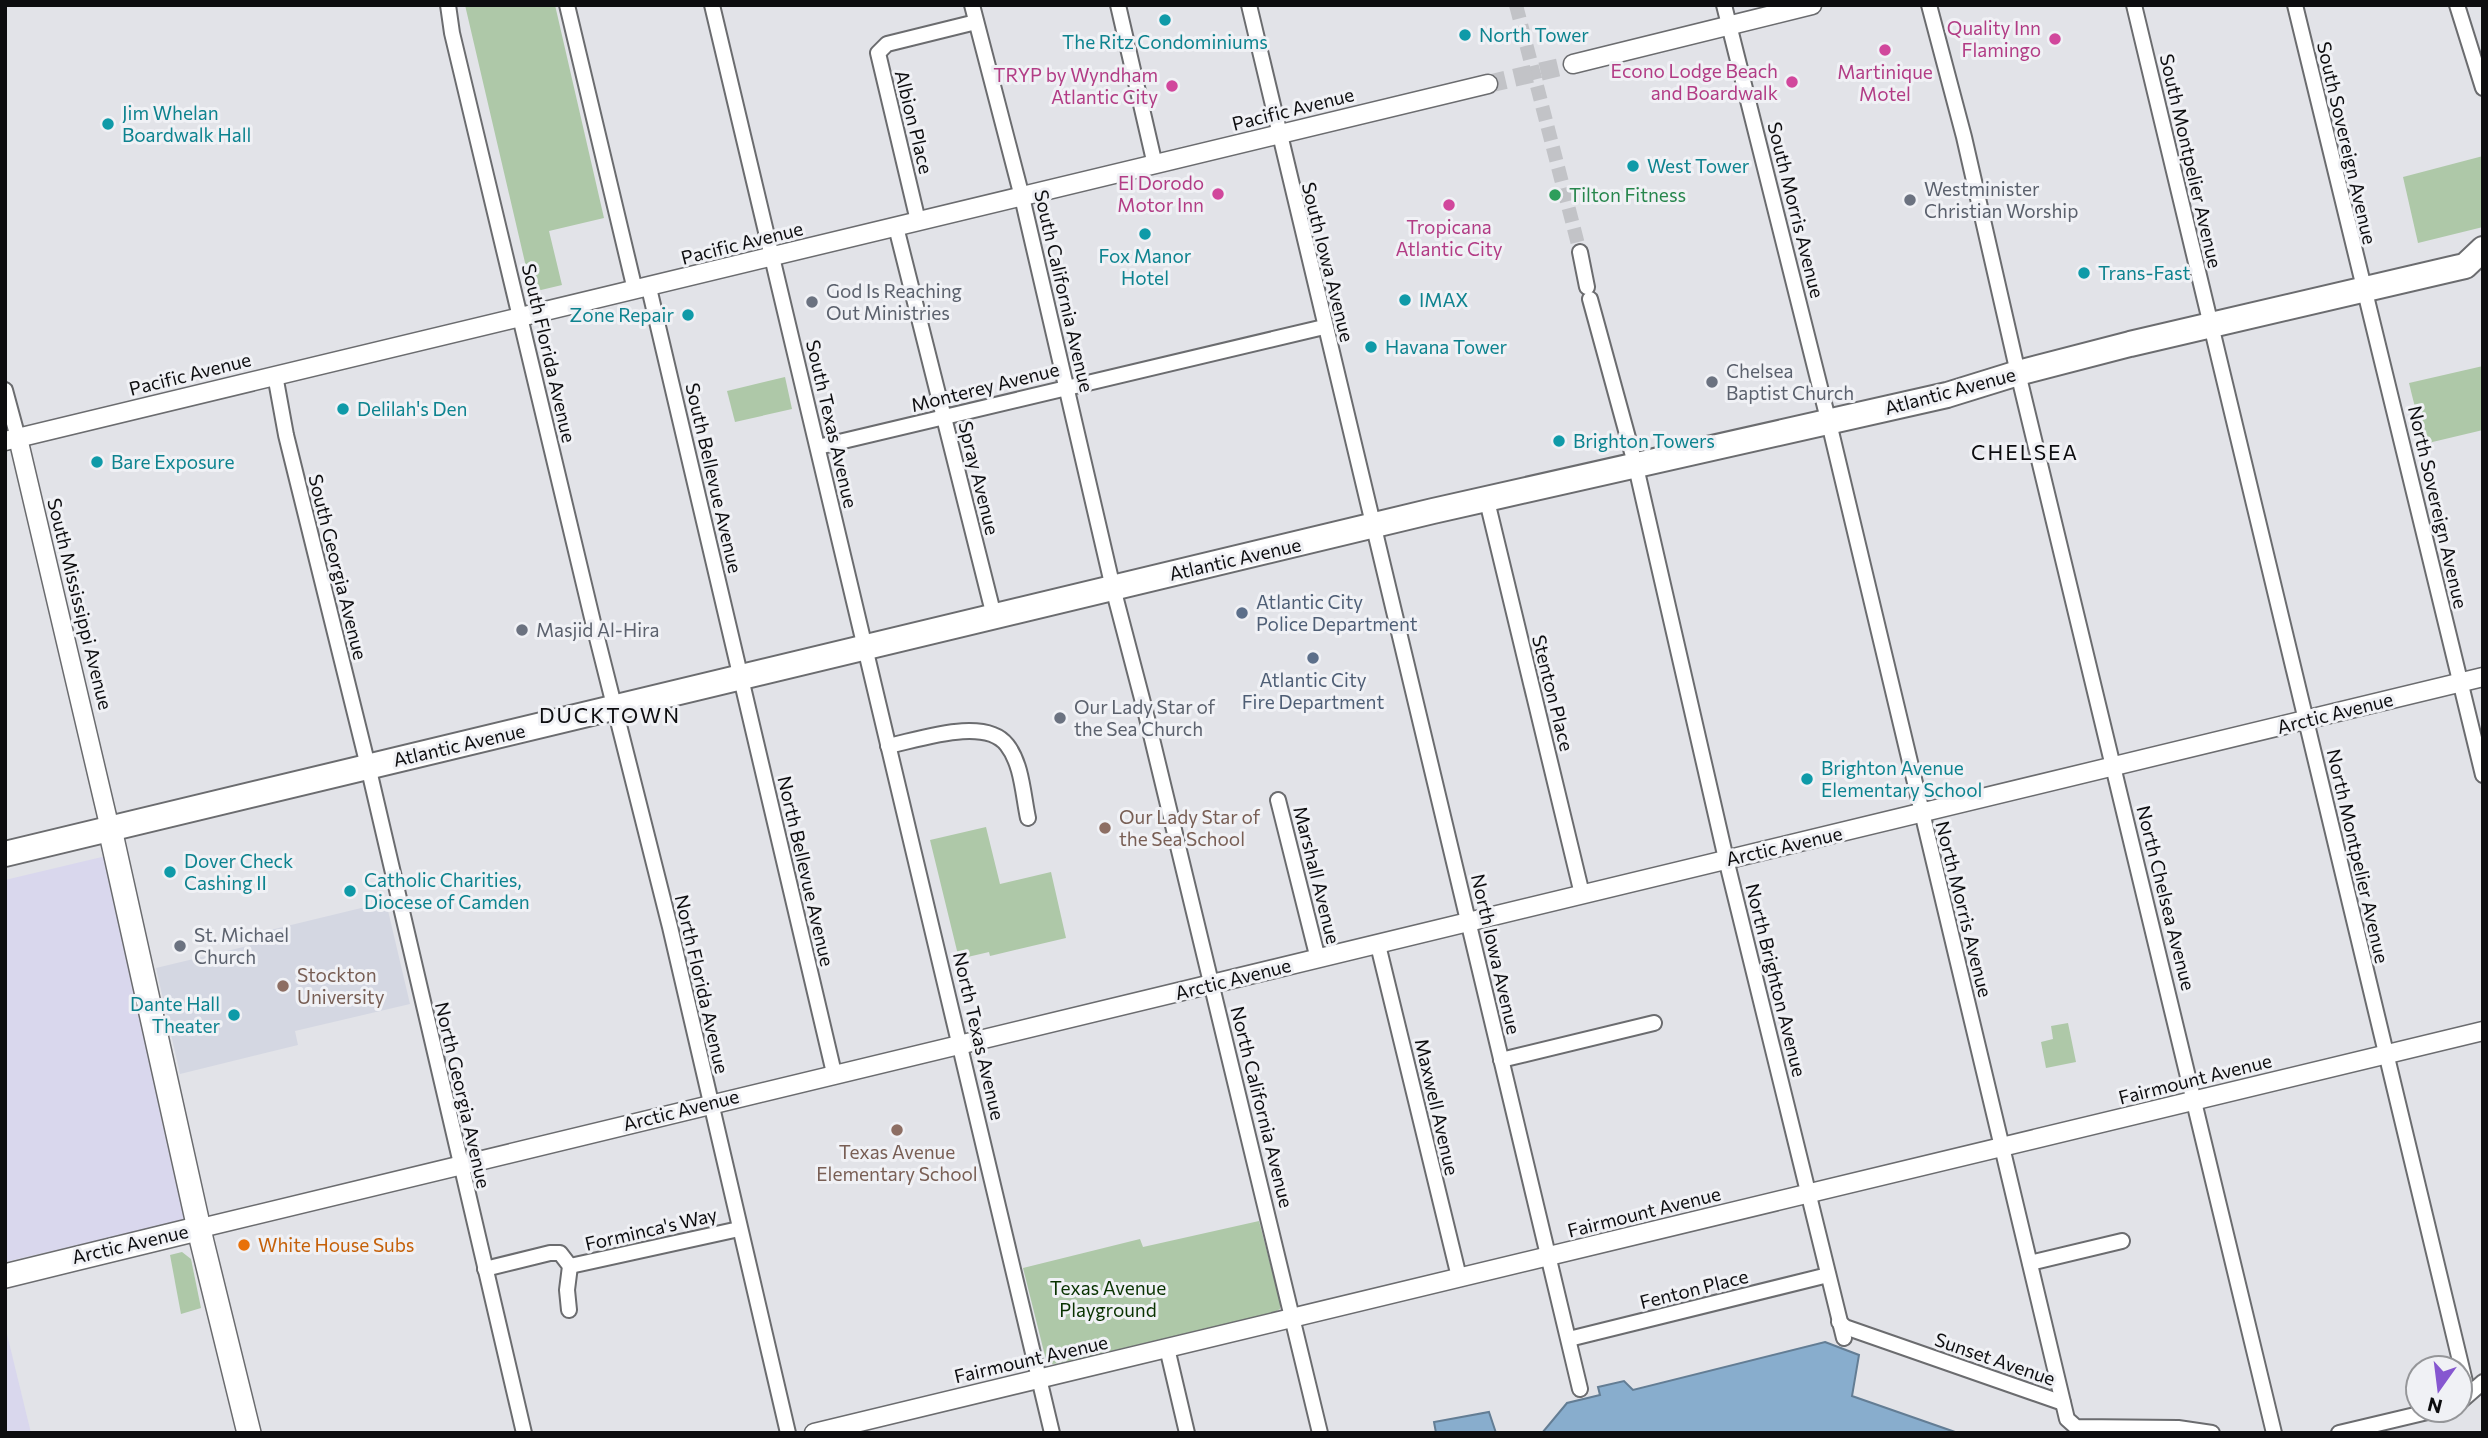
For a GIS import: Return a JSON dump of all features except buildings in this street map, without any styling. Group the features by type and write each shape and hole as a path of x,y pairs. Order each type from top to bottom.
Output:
{"highway":[{"name":"Atlantic Avenue","path":"5,854 1112,588 1947,395 2018,373 2365,289 2474,269 2483,249"}],"main road":[{"path":"110,830 249,1433"},
{"name":"Arctic Avenue","path":"5,1276 201,1228"}],"street":[{"name":"South Florida Avenue","path":"448,5 615,709"},
{"name":"South Bellevue Avenue","path":"566,5 741,677"},
{"name":"South Texas Avenue","path":"712,5 866,648"},
{"name":"South California Avenue","path":"972,5 1022,197 1112,588"},
{"path":"1118,5 1155,165"},
{"name":"South Iowa Avenue","path":"1249,5 1374,527"},
{"name":"South Morris Avenue","path":"1724,5 1829,423"},
{"path":"1573,64 1812,5"},
{"name":"North Chelsea Avenue","path":"1930,5 1948,84 1953,93 1964,137 2018,373 2274,1433"},
{"name":"South Montpelier Avenue","path":"2134,5 2211,326"},
{"name":"South Sovereign Avenue","path":"2295,5 2365,289"},
{"path":"2457,5 2483,88"},
{"name":"Albion Place","path":"918,221 878,53 887,44 976,22"},
{"name":"Pacific Avenue","path":"11,439 522,318 1488,83"},
{"name":"Spray Avenue","path":"896,227 994,616"},
{"name":"North Brighton Avenue","path":"1580,252 1636,467 1726,859 1844,1338"},
{"name":"North Sovereign Avenue","path":"2365,289 2483,775"},
{"name":"North Montpelier Avenue","path":"2211,326 2386,1054 2454,1354"},
{"name":"Monterey Avenue","path":"818,447 1324,327"},
{"name":"South Georgia Avenue","path":"275,375 289,445 368,766"},
{"name":"South Mississippi Avenue","path":"5,390 11,439 110,830"},
{"name":"North Morris Avenue","path":"1829,423 2063,1403"},
{"name":"Stenton Place","path":"1487,501 1582,894"},
{"name":"North Iowa Avenue","path":"1374,527 1580,1389"},
{"name":"North California Avenue","path":"1112,588 1212,984 1320,1433"},
{"name":"North Texas Avenue","path":"866,648 962,1044 1052,1433"},
{"name":"North Bellevue Avenue","path":"741,677 834,1073"},
{"name":"Arctic Avenue","path":"201,1228 2483,677"},
{"name":"North Florida Avenue","path":"615,709 788,1433"},
{"path":"888,746 962,730 975,730 1001,739 1013,756 1028,818"},
{"name":"North Georgia Avenue","path":"368,766 524,1433"},
{"name":"Marshall Avenue","path":"1279,800 1318,958"},
{"name":"Maxwell Avenue","path":"1378,945 1459,1277"},
{"path":"1501,1060 1654,1023"},
{"name":"Fairmount Avenue","path":"814,1433 2483,1031"},
{"name":"Forminca's Way","path":"570,1266 739,1229"},
{"path":"2030,1263 2122,1241"},
{"path":"485,1269 550,1253 560,1254 570,1266 566,1290 569,1310"},
{"name":"Fenton Place","path":"1569,1339 1828,1275"},
{"name":"Sunset Avenue","path":"1839,1322 1845,1327 2063,1403 2067,1419 2076,1427 2178,1428 2212,1433"},
{"path":"1167,1348 1187,1433"},
{"path":"2339,1433 2404,1418"}],"shaded area":[{"path":"106,856 158,1079 160,1113 185,1220 5,1262 5,880"},
{"name":"Stockton University","path":"386,902 410,1004 295,1031 298,1045 180,1074 156,968 260,943 258,933"},
{"path":"5,1326 31,1433 5,1433"}],"green space":[{"path":"465,5 555,5 604,218 549,231 562,285 541,290 530,284"},
{"path":"2483,156 2483,227 2418,243 2403,177"},
{"path":"2483,366 2483,430 2424,444 2409,383"},
{"path":"785,377 792,409 735,422 727,391"},
{"path":"986,827 1000,884 1051,872 1066,938 990,956 989,952 959,959 930,840"},
{"path":"2068,1023 2076,1062 2046,1068 2041,1042 2053,1039 2051,1026"},
{"name":"Texas Avenue Playground","path":"1259,1221 1280,1309 1061,1363 1052,1364 1046,1360 1023,1268 1140,1239 1143,1247"},
{"path":"182,1252 191,1259 201,1308 181,1314 170,1255"}],"water":[{"path":"1825,1342 1859,1355 1852,1396 1958,1433 1542,1433 1567,1403 1600,1395 1598,1387 1624,1381 1633,1390"},
{"path":"1489,1412 1496,1433 1436,1433 1434,1422"}],"tunnel":[{"path":"1516,5 1580,252"},
{"path":"1488,84 1573,64"}],"place":[{"name":"The Ritz Condominiums","path":"1165,20"},
{"name":"North Tower","path":"1465,35"},
{"name":"Quality Inn Flamingo","path":"2055,39"},
{"name":"Martinique Motel","path":"1885,50"},
{"name":"Econo Lodge Beach and Boardwalk","path":"1792,82"},
{"name":"TRYP by Wyndham Atlantic City","path":"1172,86"},
{"name":"Jim Whelan Boardwalk Hall","path":"108,124"},
{"name":"West Tower","path":"1633,166"},
{"name":"El Dorodo Motor Inn","path":"1218,194"},
{"name":"Tilton Fitness","path":"1555,195"},
{"name":"Westminister Christian Worship","path":"1910,200"},
{"name":"Tropicana Atlantic City","path":"1449,205"},
{"name":"Fox Manor Hotel","path":"1145,234"},
{"name":"Trans-Fast","path":"2084,273"},
{"name":"IMAX","path":"1405,300"},
{"name":"God Is Reaching Out Ministries","path":"812,302"},
{"name":"Zone Repair","path":"688,315"},
{"name":"Havana Tower","path":"1371,347"},
{"name":"Chelsea Baptist Church","path":"1712,382"},
{"name":"Delilah's Den","path":"343,409"},
{"name":"Brighton Towers","path":"1559,441"},
{"name":"Bare Exposure","path":"97,462"},
{"name":"Atlantic City Police Department","path":"1242,613"},
{"name":"Masjid Al-Hira","path":"522,630"},
{"name":"Atlantic City Fire Department","path":"1313,658"},
{"name":"Our Lady Star of the Sea Church","path":"1060,718"},
{"name":"Brighton Avenue Elementary School","path":"1807,779"},
{"name":"Our Lady Star of the Sea School","path":"1105,828"},
{"name":"Dover Check Cashing II","path":"170,872"},
{"name":"Catholic Charities, Diocese of Camden","path":"350,891"},
{"name":"St. Michael Church","path":"180,946"},
{"name":"Stockton University","path":"283,986"},
{"name":"Dante Hall Theater","path":"234,1015"},
{"name":"Texas Avenue Elementary School","path":"897,1130"},
{"name":"White House Subs","path":"244,1245"}],"district":[{"name":"CHELSEA","path":"2025,453"},
{"name":"DUCKTOWN","path":"610,716"}]}
